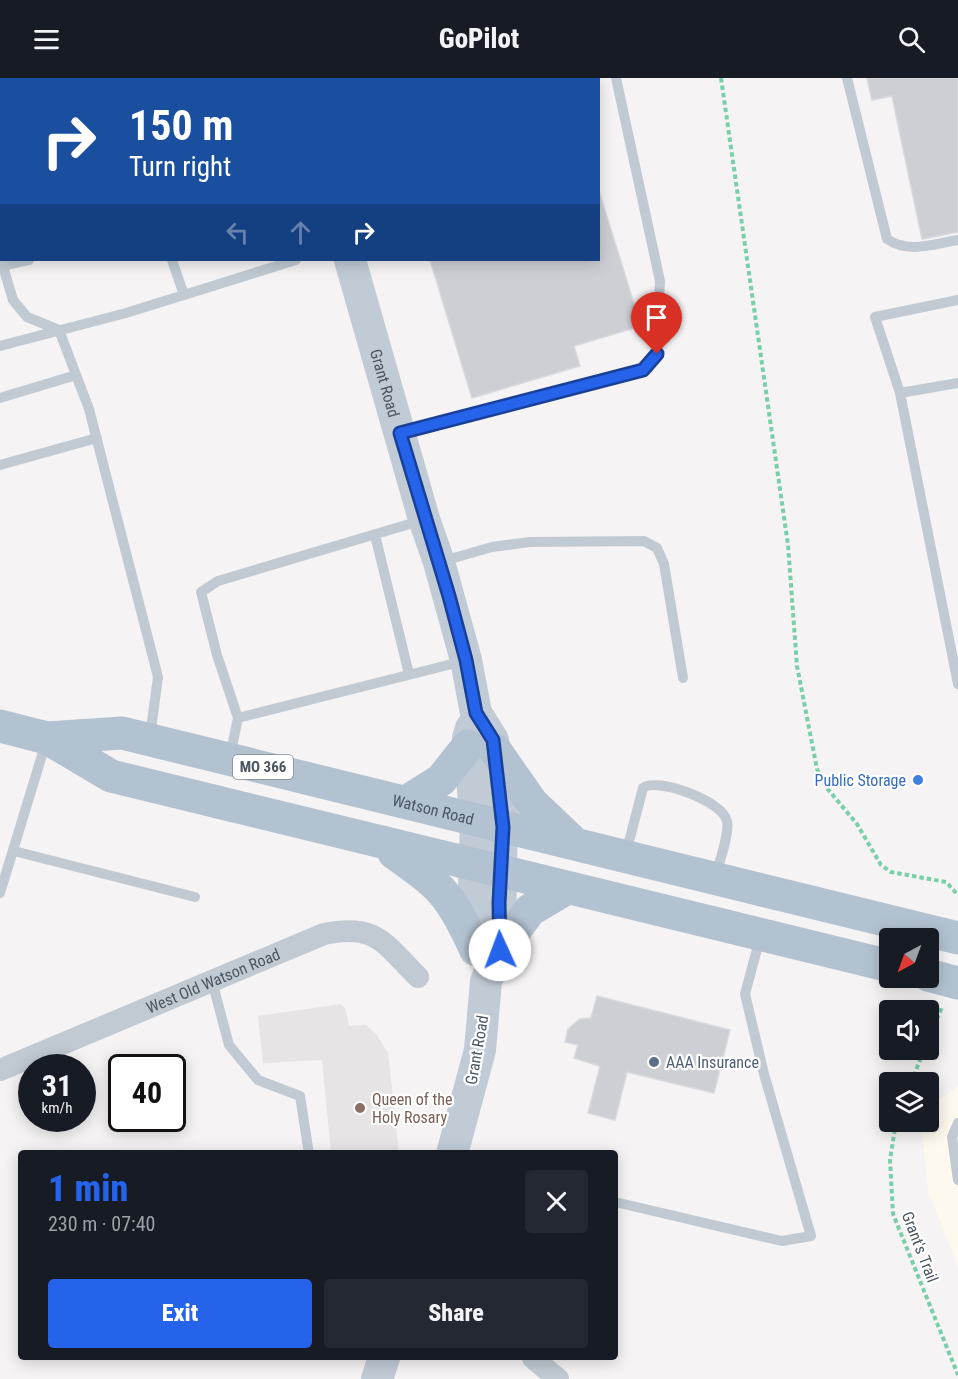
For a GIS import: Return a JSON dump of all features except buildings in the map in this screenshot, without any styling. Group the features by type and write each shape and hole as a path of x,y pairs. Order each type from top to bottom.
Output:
{"main road":[{"name":"Watson Road","path":"0,726 47,738 111,776 879,963"},
{"name":"Watson Road","path":"47,738 122,733 958,938"},
{"path":"406,802 441,780 481,748 532,803 575,844"},
{"path":"381,843 435,882 487,948 530,910 567,888"}],"street":[{"name":"Grant Road","path":"350,261 424,519 440,562 466,660 476,713 493,740 481,748 489,824 488,869 499,903 487,948 480,1050 453,1150"},
{"name":"West Old Watson Road","path":"0,1070 324,934 348,929 378,937 418,977"},
{"path":"377,1379 383,1360"},
{"path":"535,1360 558,1379"}],"lane":[{"path":"400,433 643,370 657,354 660,281 616,78"},
{"path":"847,78 887,239 897,246 911,248 958,240"},
{"path":"2,261 14,300 27,316 59,330 97,438 158,677 150,740"},
{"path":"172,261 184,295"},
{"path":"0,346 184,295 293,261"},
{"path":"958,300 875,317 900,393 958,684"},
{"path":"0,398 76,375"},
{"path":"900,393 958,383"},
{"path":"0,465 97,438"},
{"path":"229,759 238,718 217,655 201,592 218,581 424,519"},
{"path":"375,535 409,674"},
{"path":"440,562 492,547 530,542 644,541 657,548 664,564 683,678"},
{"path":"238,718 344,693 466,660"},
{"path":"0,893 47,738"},
{"path":"625,856 643,788 655,784 711,801 724,813 728,823 715,879"},
{"path":"14,850 195,897"},
{"path":"618,1203 782,1241 811,1236 764,1074 745,994 761,935"},
{"path":"212,981 229,1045 258,1080 300,1096 308,1150"},
{"path":"958,1123 952,1137 958,1180"}],"path":[{"path":"721,78 788,545 797,666 817,769 826,787 857,824 881,865 891,872 946,882 958,895"},
{"path":"939,1010 948,985"},
{"name":"Grant's Trail","path":"894,1132 890,1160 893,1214 958,1375"}],"shaded area":[{"name":"Queen of the Holy Rosary","path":"341,1004 345,1008 349,1026 366,1025 376,1034 388,1053 399,1150 331,1150 322,1060 263,1063 258,1016"},
{"path":"958,1086 958,1267 928,1191 922,1132 939,1132 939,1100"}],"place":[{"name":"Public Storage","path":"918,780"},
{"name":"AAA Insurance","path":"654,1062"},
{"name":"Queen of the Holy Rosary","path":"360,1108"}],"route":[{"path":"500,950 499,893 503,827 502,801 493,740 476,713 466,660 440,562 424,519 400,433 643,370 657,354"}]}
